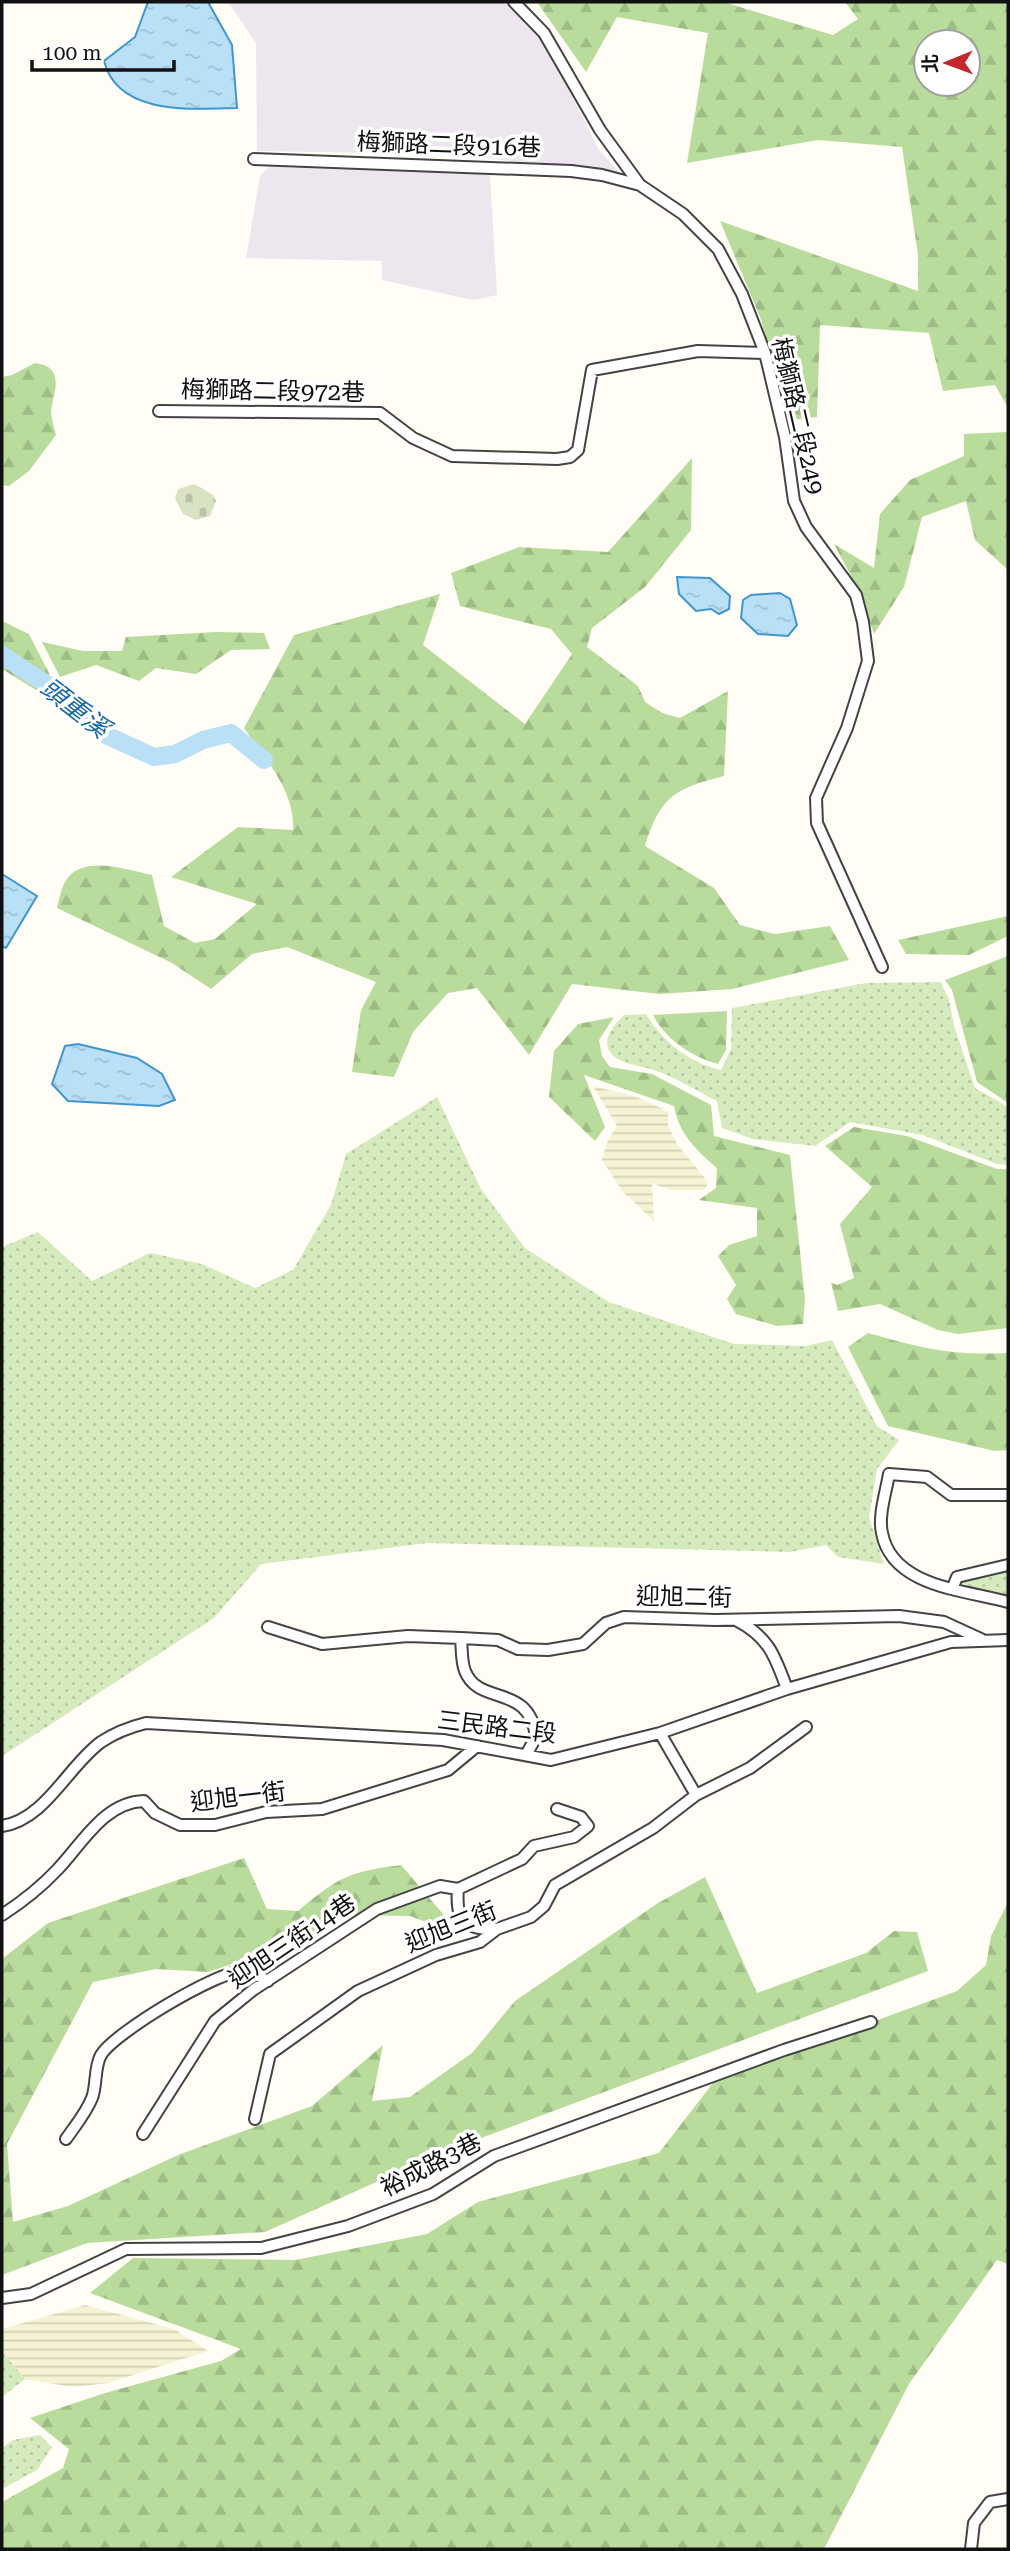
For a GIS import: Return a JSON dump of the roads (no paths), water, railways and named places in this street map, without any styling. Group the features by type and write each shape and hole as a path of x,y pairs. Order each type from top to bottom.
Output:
{"street":[{"name":"梅獅路二段249","path":"514,2 544,33 600,130 640,185 683,214 718,249 742,294 765,354 785,437 794,500 806,527 856,595 863,622 868,661 847,728 816,798 816,812 817,823 882,967"},
{"name":"梅獅路二段916巷","path":"254,159 570,172 602,175 640,185"},
{"name":"梅獅路二段972巷","path":"159,411 380,414 414,438 452,456 557,459 570,457 578,450 592,370 698,351 765,354"},
{"path":"1008,1495 951,1495 928,1477 889,1474 882,1524 882,1534 899,1566 914,1577 1008,1602"},
{"path":"953,1587 957,1577 1008,1565"},
{"name":"迎旭二街","path":"268,1627 322,1644 408,1636 461,1637 498,1640 518,1649 548,1650 583,1644 606,1623 624,1616 733,1619 899,1616 944,1622 983,1640"},
{"path":"733,1619 757,1631 771,1648 788,1689"},
{"path":"461,1637 465,1671 477,1687 515,1700 528,1710 536,1737 526,1755"},
{"name":"三民路二段","path":"2,1826 29,1815 99,1744 123,1729 146,1723 417,1738 551,1760 660,1733 788,1689 951,1642 1008,1640"},
{"name":"迎旭三街","path":"255,2119 270,2054 358,1991 436,1955 481,1942 496,1929 531,1917 544,1906 555,1885 653,1828 696,1795 750,1768 806,1727"},
{"path":"660,1733 696,1795"},
{"name":"迎旭一街","path":"2,1915 30,1897 99,1821 131,1801 145,1801 155,1813 180,1825 215,1825 266,1812 322,1809 448,1770 477,1746"},
{"path":"496,1929 476,1929 464,1923 456,1908 458,1889 522,1858 534,1846 574,1837 588,1826 581,1816 557,1809"},
{"name":"迎旭三街14巷","path":"143,2134 215,2021 268,1981 377,1909 440,1886 458,1889"},
{"path":"66,2138 93,2097 101,2056 139,2023 173,2004 191,1989 223,1974 246,1970 268,1981"},
{"name":"裕成路3巷","path":"2,2298 31,2294 126,2249 261,2248 348,2226 433,2194 495,2156 783,2050 872,2022"},
{"path":"971,2549 974,2523 982,2512 990,2502 1008,2499"}],"water":[{"path":"148,2 208,2 232,45 237,108 159,106 124,92 112,79 104,61 135,37"},
{"path":"677,577 710,578 730,596 729,609 719,614 711,609 696,611 679,594"},
{"path":"780,593 790,599 797,625 788,636 758,634 741,618 743,600 751,595"},
{"path":"2,874 37,896 6,948 2,946"},
{"path":"78,1044 137,1058 162,1074 175,1100 159,1106 68,1101 52,1084 65,1046"}],"waterway":[{"name":"頭重溪","path":"2,655 51,687 106,735 154,757 175,754 203,740 231,733 264,760"}]}
